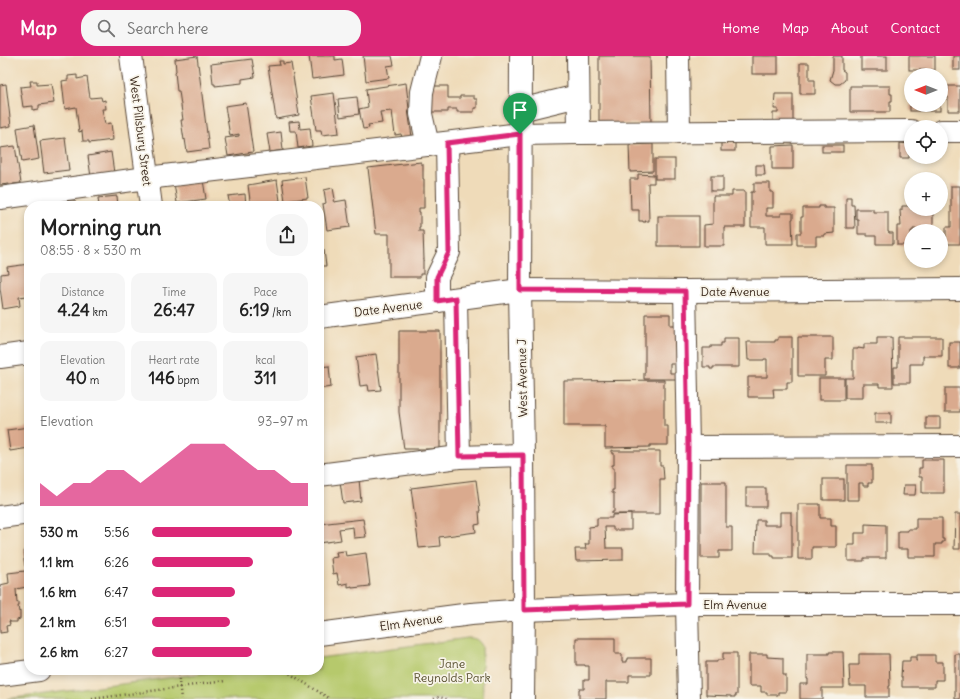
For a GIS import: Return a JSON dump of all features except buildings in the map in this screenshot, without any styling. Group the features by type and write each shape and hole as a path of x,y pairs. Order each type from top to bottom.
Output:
{"street":[{"name":"West Pillsbury Street","path":"131,56 150,201"},
{"path":"431,56 422,92 421,114 438,144 449,252 437,277 447,300 459,456"},
{"name":"West Avenue J","path":"521,56 520,290 523,455 523,699"},
{"path":"578,56 579,133"},
{"path":"678,56 679,133"},
{"path":"520,110 578,96"},
{"path":"0,198 147,178 520,134 904,131"},
{"path":"948,131 960,131"},
{"name":"Date Avenue","path":"324,316 520,290 685,291 960,289"},
{"path":"685,291 688,447 687,604 689,699"},
{"path":"0,357 24,354"},
{"path":"688,447 960,446"},
{"path":"324,474 459,456 523,455"},
{"path":"0,517 24,514"},
{"name":"Elm Avenue","path":"324,633 471,614 524,610 687,604 960,604"},
{"path":"0,675 24,672"}],"path":[{"path":"178,675 181,699"},
{"path":"292,675 330,699"},
{"path":"92,699 224,681"},
{"path":"434,699 441,697 447,699"}],"green space":[{"name":"Jane Reynolds Park","path":"473,638 476,639 482,646 483,699 7,699 190,675 324,675 324,657"}],"route":[{"path":"520,134 520,290 685,291 688,447 687,604 524,610 523,455 459,456 456,298 437,301 437,277 449,252 447,143 520,134"}]}
